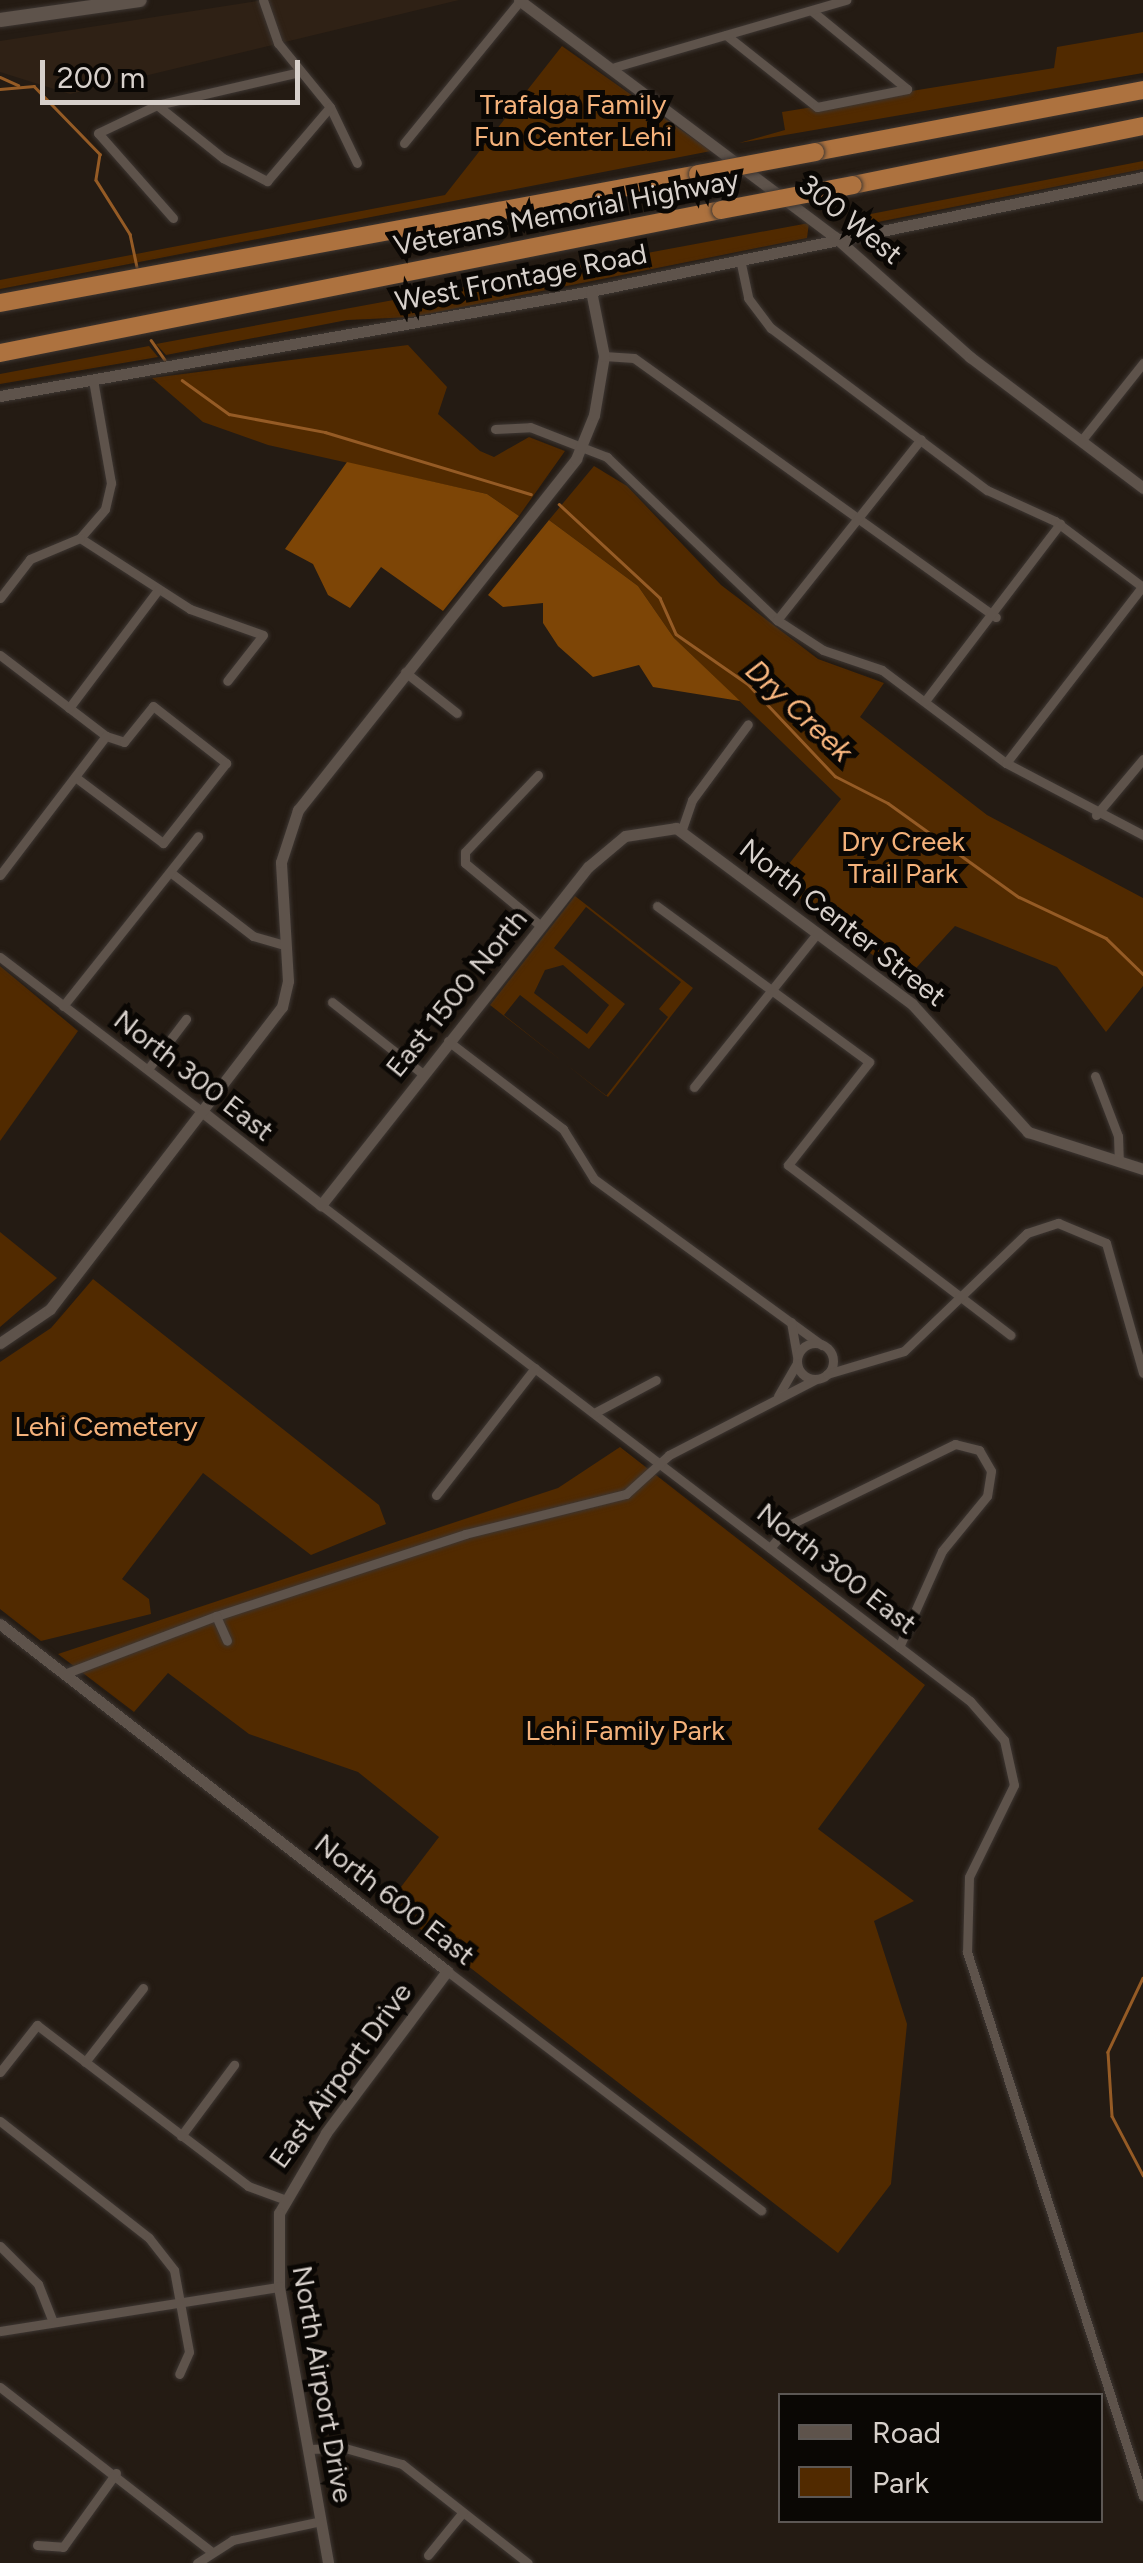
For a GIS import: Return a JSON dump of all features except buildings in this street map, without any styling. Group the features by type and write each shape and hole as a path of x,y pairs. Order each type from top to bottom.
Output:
{"highway":[{"name":"Veterans Memorial Highway","path":"0,304 1143,90"},
{"name":"Veterans Memorial Highway","path":"0,352 1143,126"}],"main road":[{"path":"0,20 140,0"}],"street":[{"path":"263,0 278,43 330,107 357,163"},
{"path":"614,67 846,0"},
{"path":"404,143 519,1"},
{"name":"300 West","path":"519,1 614,67 836,237 970,357 1143,488"},
{"path":"726,35 817,107 908,89 812,11"},
{"path":"173,218 98,134 157,105 300,72"},
{"path":"157,105 223,158 267,182 330,107"},
{"name":"West Frontage Road","path":"0,396 591,290 1143,177"},
{"path":"740,259 762,319 987,490 1060,524 1142,587 1006,763"},
{"path":"0,1343 50,1309 282,1008 285,945 281,862 298,810 582,447 604,356 591,290"},
{"path":"604,356 634,358 856,523 996,616"},
{"path":"1081,441 1143,363"},
{"path":"0,598 30,559 80,538 106,509 110,483 93,380"},
{"path":"495,429 530,427 582,447 641,481 735,586 777,620 823,650 882,670 1006,763 1096,815 1143,836"},
{"path":"777,620 922,440"},
{"path":"925,701 996,616 1060,524"},
{"path":"80,538 158,590 263,634 227,681"},
{"path":"70,708 158,590"},
{"path":"0,654 106,736 124,742 153,706 226,763 163,842 75,777"},
{"path":"404,672 457,713"},
{"path":"681,832 692,800 748,724"},
{"path":"0,875 106,736"},
{"path":"1096,815 1143,759"},
{"path":"538,775 465,852 465,863 541,926"},
{"name":"East 1500 North","path":"321,1206 448,1041 613,842 645,830 681,832"},
{"name":"North Center Street","path":"681,832 818,932 943,1033 1028,1132 1143,1169"},
{"path":"63,1006 198,836"},
{"path":"170,872 254,936 285,945"},
{"path":"657,906 774,987 869,1062 788,1165 1010,1336"},
{"path":"694,1087 818,932"},
{"name":"North 300 East","path":"0,957 979,1710 1012,1756 1006,1810 969,1877 967,1952 1143,2496"},
{"path":"332,1002 423,1074"},
{"path":"148,1070 186,1019"},
{"path":"448,1041 563,1129 594,1179 825,1347"},
{"path":"1095,1076 1118,1136 1119,1161"},
{"path":"64,1674 216,1616 442,1541 626,1494 662,1464 776,1397 822,1376 904,1351 1028,1233 1058,1222 1106,1243 1143,1372"},
{"path":"790,1319 802,1374 822,1376"},
{"path":"776,1397 807,1345 867,1362"},
{"path":"822,1376 825,1347"},
{"path":"436,1495 534,1368"},
{"path":"594,1413 656,1380"},
{"path":"770,1548 789,1525 955,1444 978,1450 991,1470 987,1496 942,1551 899,1647"},
{"path":"216,1616 227,1641"},
{"name":"North 600 East","path":"0,1624 761,2210"},
{"name":"East Airport Drive","path":"279,2213 283,2199 448,1971"},
{"path":"85,2062 142,1988"},
{"path":"0,2072 36,2024 248,2186 283,2199"},
{"path":"181,2136 234,2065"},
{"path":"0,2122 148,2238 174,2270 184,2302 189,2352 179,2374"},
{"name":"North Airport Drive","path":"279,2213 278,2287 328,2563"},
{"path":"0,2246 38,2284 53,2322"},
{"path":"0,2330 278,2287"},
{"path":"0,2387 210,2551"},
{"path":"308,2449 344,2448 402,2464 528,2563"},
{"path":"36,2545 63,2547 116,2474"},
{"path":"428,2555 463,2512"},
{"path":"197,2563 210,2551 320,2521"}],"shaded area":[{"path":"264,0 459,0 70,94 0,72 0,41"},
{"path":"347,462 487,494 519,516 443,611 381,567 350,608 328,595 313,564 285,549"},
{"path":"549,520 638,586 674,638 740,701 653,687 639,665 593,677 558,646 543,623 543,603 503,607 488,595"}],"green space":[{"path":"1143,32 1143,73 739,143 785,130 782,112 1054,68 1057,47"},
{"name":"Trafalga Family Fun Center Lehi","path":"562,46 711,151 0,289 0,280 445,195"},
{"path":"1143,161 1143,169 863,225 845,219"},
{"path":"809,223 807,238 412,317 347,320 166,355 156,344"},
{"path":"408,345 447,387 438,414 480,451 494,457 529,437 565,451 519,516 487,494 268,445 203,422 152,378"},
{"path":"149,346 158,357 0,384 0,374"},
{"name":"Dry Creek Trail Park","path":"594,466 627,486 721,585 818,659 884,683 860,717 987,815 1143,898 1143,986 1106,1032 1057,967 955,926 905,980 776,880 841,799 674,638 638,586 549,520"},
{"path":"575,896 693,988 608,1097 668,1017 659,1009 681,982 586,907 554,948 625,1004 589,1049 520,995 504,1015 567,1065 490,1005","holes":["563,965 609,1005 587,1034 534,993 545,970"]},
{"path":"0,966 78,1031 0,1141"},
{"path":"0,1232 57,1278 0,1327"},
{"name":"Lehi Cemetery","path":"93,1279 379,1505 386,1524 311,1555 203,1473 122,1579 149,1599 151,1614 41,1641 0,1609 0,1362 51,1328"},
{"name":"Lehi Family Park","path":"620,1447 925,1685 818,1829 914,1901 874,1921 907,2024 891,2184 838,2253 388,1904 439,1837 358,1772 249,1734 168,1673 134,1712 58,1654 558,1488"}],"waterway":[{"path":"0,77 18,85"},
{"name":"Dry Creek","path":"0,89 34,86 100,154 96,180 130,234 137,266"},
{"name":"Dry Creek","path":"151,340 165,360"},
{"name":"Dry Creek","path":"182,380 229,414 325,432 531,494"},
{"name":"Dry Creek","path":"559,504 660,598 676,634 748,684 835,776 888,803 1019,897 1106,938 1143,974"},
{"name":"Dry Creek","path":"1143,1978 1108,2052 1112,2116 1143,2175"}]}
